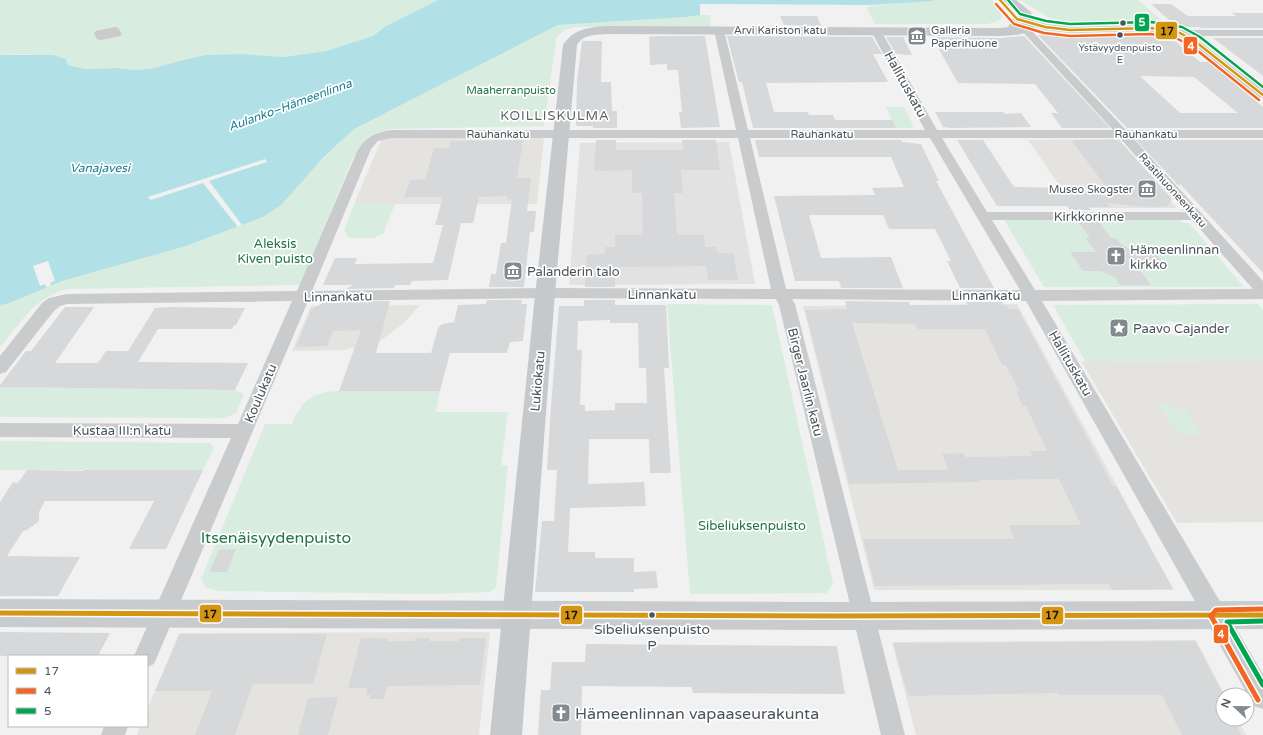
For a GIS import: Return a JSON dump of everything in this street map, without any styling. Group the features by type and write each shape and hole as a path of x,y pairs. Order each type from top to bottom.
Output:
{"main road":[{"path":"1006,1 1022,23"},
{"name":"Arvi Kariston katu","path":"581,34 607,30 876,30 1010,32 1022,23"},
{"name":"Lukiokatu","path":"506,735 545,293 570,45 572,40 581,34"}],"street":[{"name":"Arvi Kariston katu","path":"1022,23 1070,30 1151,28 1180,33 1263,33"},
{"name":"Raatihuoneenkatu","path":"1022,23 1124,134 1263,293"},
{"name":"Birger Jaarlin katu","path":"719,30 780,294 786,304 893,735"},
{"name":"Hallituskatu","path":"876,30 934,134 982,216 1032,295 1263,697"},
{"path":"1180,33 1196,42 1263,95"},
{"name":"Rauhankatu","path":"380,135 1263,134"},
{"name":"Koulukatu","path":"146,655 302,297 366,144 380,135"},
{"name":"Kirkkorinne","path":"982,216 1196,216"},
{"name":"Linnankatu","path":"0,368 48,308 61,300 76,298 302,297 545,293 1032,295 1263,293"},
{"name":"Kustaa III:n katu","path":"0,430 244,431"},
{"path":"0,613 1263,616"}],"shaded area":[{"path":"544,137 537,204 354,204 382,138"},
{"path":"1118,139 1177,208 1075,208 1028,140"},
{"path":"729,142 755,284 569,285 580,143"},
{"path":"1017,304 1174,590 874,590 803,306"},
{"path":"420,305 404,323 380,341 344,350 292,351 311,306"},
{"path":"1263,360 1263,522 1177,523 1081,361"},
{"path":"490,632 479,735 137,735 140,727 148,727 148,708 179,633"},
{"path":"1196,640 1221,687 1215,687 1215,727 1242,727 1246,735 916,735 892,642"}],"green space":[{"path":"0,0 438,0 386,26 373,36 326,51 282,57 242,54 206,55 155,68 136,70 118,68 85,69 28,54 0,55"},
{"path":"927,0 992,0 1003,17 996,22 987,24 875,24 866,7"},
{"path":"1020,0 1138,0 1165,23 1069,23 1048,17"},
{"path":"710,15 711,27 575,27 565,30 558,35 556,40 544,126 389,129 367,138 352,160 300,285 68,289 46,298 38,304 22,320 0,347 0,305 7,304 62,281 183,247 263,217 354,129 558,25"},
{"path":"886,107 904,107 913,128 895,128"},
{"path":"354,204 395,204 383,234 373,238 349,238 344,230"},
{"path":"1003,218 1178,219 1184,223 1189,223 1244,287 1044,287"},
{"name":"Sibeliuksenpuisto","path":"667,304 772,305 833,583 827,593 690,594"},
{"path":"1258,304 1263,310 1263,360 1085,361 1053,305","holes":["1170,321 1179,324 1186,331 1184,335 1171,335 1165,331 1161,326 1162,324"]},
{"path":"0,387 235,390 244,394 236,413 225,418 0,417"},
{"name":"Itsenäisyydenpuisto","path":"339,391 440,391 436,412 508,412 501,465 508,465 496,588 489,592 431,594 219,591 206,588 201,579 265,424 292,424 304,403 322,393"},
{"path":"1158,403 1163,403 1186,411 1202,434 1179,435"},
{"path":"0,441 210,443 214,448 203,470 0,470"}],"water":[{"name":"Vanajavesi","path":"438,0 933,1 871,5 700,4 700,15 558,25 354,129 322,159 281,205 263,217 183,247 62,281 7,304 0,305 0,55 53,55 66,59 68,65 85,69 118,68 136,70 155,68 206,55 242,54 283,57 326,51 373,36 386,26"}],"pier":[{"path":"265,159 267,162 209,181 242,225 238,227 203,183 151,200 148,197"},
{"path":"48,261 55,281 50,283 51,286 46,287 45,284 40,286 33,266"}],"building":[{"path":"1151,4 1171,4 1188,16 1236,16 1232,13 1263,13 1263,28 1177,27"},
{"path":"780,16 817,16 821,26 784,25"},
{"path":"1038,35 1169,36 1200,62 1209,62 1263,107 1263,128 1127,128","holes":["1140,76 1194,77 1238,113 1180,113"]},
{"path":"705,36 720,127 681,128 679,112 682,112 678,70 667,70 667,64 650,65 649,37"},
{"path":"727,36 872,37 882,54 873,54 888,82 766,83 774,112 808,112 809,115 833,115 835,120 892,120 896,128 753,128 742,82 739,82"},
{"path":"1024,36 1110,128 1062,128 1051,113 1058,113 1035,84 958,83 932,37 1000,38"},
{"path":"886,37 903,37 912,55 896,54"},
{"path":"1213,38 1263,38 1263,76"},
{"path":"582,41 602,41 601,82 611,82 612,111 617,111 617,128 576,126 577,82"},
{"path":"935,112 1021,113 1031,127 943,127"},
{"path":"523,140 517,178 531,178 527,211 536,211 534,232 530,232 524,287 489,287 491,274 496,274 501,243 506,243 512,199 507,200 508,196 479,197 473,223 461,223 448,280 412,281 410,285 395,285 394,288 346,289 353,285 323,285 335,258 357,258 355,264 433,263 443,225 435,225 443,197 404,197 410,180 425,179 434,148 448,148 451,141"},
{"path":"596,140 616,140 616,150 683,150 682,140 716,140 720,170 681,170 683,193 674,193 677,235 704,235 705,247 716,247 717,253 733,253 738,280 708,280 706,266 615,267 615,287 585,287 587,255 605,254 605,247 615,247 615,235 643,235 642,193 632,193 632,170 594,171"},
{"path":"755,140 901,140 902,142 921,144 939,181 936,181 994,288 960,288 947,261 951,261 935,229 889,229 883,215 809,215 821,258 891,257 903,288 841,288 839,281 795,281 774,196 875,195 872,188 904,187 891,157 759,157"},
{"path":"957,140 983,140 1014,187 1107,188 1071,140 1119,140 1172,199 1168,206 1146,207 1107,203 1111,207 1088,207 1091,210 1070,210 1067,206 997,206"},
{"path":"1136,140 1263,140 1263,273 1180,184 1179,186"},
{"name":"Hämeenlinnan kirkko","path":"1078,222 1099,222 1111,238 1116,238 1122,245 1136,252 1154,251 1168,269 1139,269 1151,285 1120,285 1115,277 1101,271 1083,271 1070,252 1096,252 1086,238 1090,238"},
{"path":"487,300 522,300 521,304 527,304 523,341 510,342 507,353 450,353 440,391 339,391 361,330 333,331 327,346 296,347 311,310 324,302 390,301 376,353 431,353 438,328 442,324 454,322 458,305 486,304"},
{"path":"584,300 615,300 615,305 666,305 669,368 664,368 671,473 650,473 649,439 589,439 588,484 644,482 646,506 570,508 568,552 595,552 595,558 634,558 634,572 656,571 658,588 634,589 634,592 535,592 542,521 554,521 557,470 547,470 559,306 584,306","holes":["610,320 610,323 638,323 639,368 646,368 647,403 615,403 615,410 585,411 585,405 580,405 582,350 577,350 578,321"]},
{"path":"845,301 909,302 910,305 968,305 966,302 1002,302 1008,309 1018,309 1113,486 1116,486 1173,589 1112,590 1109,584 875,586 863,539 1014,539 1009,525 1081,525 1059,479 849,484 805,310 847,309","holes":["852,323 915,324 917,329 985,329 1002,365 1006,365 1019,391 1016,391 1023,406 1026,406 1047,451 1030,451 1032,456 965,457 964,453 942,454 948,470 898,470"]},
{"path":"65,307 94,307 55,363 98,363 106,351 128,351 155,308 171,307 245,308 236,325 234,325 232,329 158,329 138,362 248,363 235,390 0,387 26,351 31,351"},
{"path":"27,470 203,470 166,549 129,549 154,501 45,501 39,512 39,521 27,530 23,531 7,556 80,557 58,596 0,596 0,502 13,482 18,483"},
{"path":"236,549 227,572 209,572 219,550"},
{"path":"0,632 110,633 99,655 0,656"},
{"path":"180,634 327,634 313,684 253,684 235,735 195,735 212,691 155,691"},
{"path":"361,638 387,638 387,641 415,641 416,638 430,638 429,641 459,641 460,638 486,638 480,685 387,686 384,699 370,699 371,695 366,695 367,688 348,688"},
{"path":"1195,641 1219,687 1215,687 1215,727 1236,727 1241,735 1182,735 1162,695 1059,695 1058,693 908,696 893,643"},
{"path":"586,644 837,646 845,694 693,693 692,687 582,686 581,735 538,735 541,690 550,690 552,662 585,662"},
{"path":"338,697 328,735 298,735 308,698"}],"transit line":[{"name":"17","path":"1000,0 1017,19 1045,27 1070,30 1151,28 1180,33 1196,42 1263,95"},
{"name":"5","path":"1008,0 1020,14 1046,21 1070,24 1151,22 1182,27 1200,37 1263,87"},
{"name":"4","path":"996,4 1014,24 1044,33 1070,36 1151,34 1178,39 1193,47 1259,100"},
{"name":"4","path":"1258,700 1211,616 1216,610 1263,609"},
{"name":"17","path":"0,613 836,616 1263,615"},
{"name":"5","path":"1263,621 1227,622 1263,685"}],"place":[{"name":"Ystävyydenpuisto E","path":"1120,35"},
{"name":"Galleria Paperihuone","path":"917,36"},
{"name":"Museo Skogster","path":"1147,189"},
{"name":"Hämeenlinnan kirkko","path":"1116,256"},
{"name":"Palanderin talo","path":"513,271"},
{"name":"Paavo Cajander","path":"1119,328"},
{"name":"Sibeliuksenpuisto P","path":"652,615"},
{"name":"Hämeenlinnan vapaaseurakunta","path":"561,713"}],"district":[{"name":"KOILLISKULMA","path":"555,115"}],"park label":[{"name":"Maaherranpuisto","path":"511,90"},
{"name":"Aleksis Kiven puisto","path":"275,250"}],"water label":[{"name":"Aulanko–Hämeenlinna","path":"290,105"}]}
